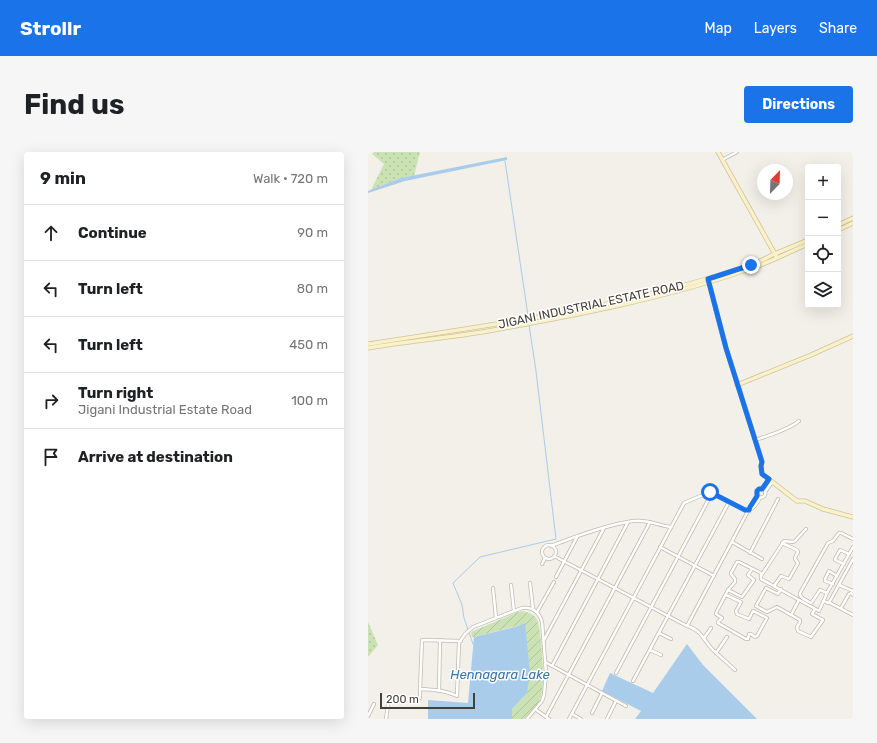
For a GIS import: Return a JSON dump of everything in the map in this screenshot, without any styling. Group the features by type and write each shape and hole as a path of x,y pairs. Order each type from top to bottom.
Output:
{"main road":[{"path":"718,152 776,256"},
{"path":"841,224 853,218"},
{"path":"841,229 853,223"},
{"name":"JIGANI INDUSTRIAL ESTATE ROAD","path":"776,256 805,242"},
{"name":"JIGANI INDUSTRIAL ESTATE ROAD","path":"368,348 486,331 649,295 708,280 805,245"},
{"path":"708,280 726,348 762,462 762,474 797,501 804,501 823,509 853,518"},
{"name":"JIGANI INDUSTRIAL ESTATE ROAD","path":"368,344 529,321"},
{"path":"737,385 853,336"}],"street":[{"path":"722,160 737,152"},
{"path":"755,440 793,425 799,421"},
{"path":"759,497 757,491 762,489 771,481"},
{"path":"687,626 749,511 753,509 759,497 764,496 771,481"},
{"path":"762,489 765,492"},
{"path":"569,719 684,502 710,492 749,511"},
{"path":"616,673 712,493"},
{"path":"750,553 778,499"},
{"path":"633,681 729,502"},
{"path":"545,558 542,553 546,546 551,546 604,528 628,522 640,521 650,522 662,526 671,526"},
{"path":"552,666 628,522"},
{"path":"535,709 548,718 568,675 650,522"},
{"path":"544,642 604,528"},
{"path":"761,576 782,543 784,541 795,541 806,529"},
{"path":"827,594 820,590 811,603 799,595 828,543 833,541 841,533 853,538"},
{"path":"556,577 577,536"},
{"path":"732,542 762,559"},
{"path":"774,586 781,576 789,579 798,563 794,559 798,552 797,550 782,543"},
{"path":"545,558 549,559 556,553 554,547 551,546"},
{"path":"660,547 714,576"},
{"path":"753,611 767,618 755,637 749,634 748,639 746,639 718,623 722,618 716,614 716,612 728,590 735,582 735,579 731,573 737,562 761,574 762,579 820,611 827,594 853,548"},
{"path":"844,564 835,559 840,550 849,554"},
{"path":"554,556 697,630 712,649 735,670"},
{"path":"542,564 545,558"},
{"path":"830,602 847,570 852,565 853,559"},
{"path":"841,568 847,570"},
{"path":"728,590 742,596 754,580 748,575 752,569"},
{"path":"833,584 825,580 829,572 837,576"},
{"path":"537,612 554,582"},
{"path":"530,583 533,609"},
{"path":"839,585 853,591"},
{"path":"511,586 514,611"},
{"path":"493,588 496,618"},
{"path":"726,595 741,602 736,611 737,614 749,619 766,588 778,594 781,589"},
{"path":"841,608 849,594 853,594"},
{"path":"791,615 799,600"},
{"path":"824,601 827,603 830,602 853,615"},
{"path":"756,606 768,612 777,607 800,621 797,627 798,630 811,636 823,620 812,614 815,608"},
{"path":"420,689 448,692 457,696 459,643 465,634 473,628 514,611 525,608 533,609 537,612 542,622 546,673 544,697 527,719"},
{"path":"704,638 711,628"},
{"path":"659,633 671,639"},
{"path":"716,653 727,637"},
{"path":"420,698 422,640 461,641"},
{"path":"439,691 440,640"},
{"path":"650,650 661,655"},
{"path":"545,662 626,706"},
{"path":"592,713 602,693"},
{"path":"607,719 616,701"},
{"path":"368,716 374,704"},
{"path":"386,719 388,705"},
{"path":"572,714 581,719"}],"green space":[{"path":"374,152 420,152 414,176 401,178 371,190 384,164 372,154"},
{"path":"523,611 533,615 538,624 542,657 542,691 538,703 524,719 512,719 512,709 527,693 525,624 474,637 472,637 471,632"},
{"path":"368,622 378,645 368,657"}],"water":[{"path":"507,157 507,160 405,181 368,193 368,191 401,178"},
{"name":"Hennagara Lake","path":"525,623 530,673 527,693 512,709 512,719 428,719 428,700 468,703 474,637 515,627"},
{"path":"687,644 703,665 757,719 635,719 641,711 602,691 610,673 653,693"}],"waterway":[{"path":"505,161 529,322"},
{"path":"473,644 464,618 462,605 453,583 480,557 556,539 529,325"}],"route":[{"path":"710,492 748,511 757,496 757,491 762,489 769,479 762,474 762,462 726,348 708,279 751,265"}]}
